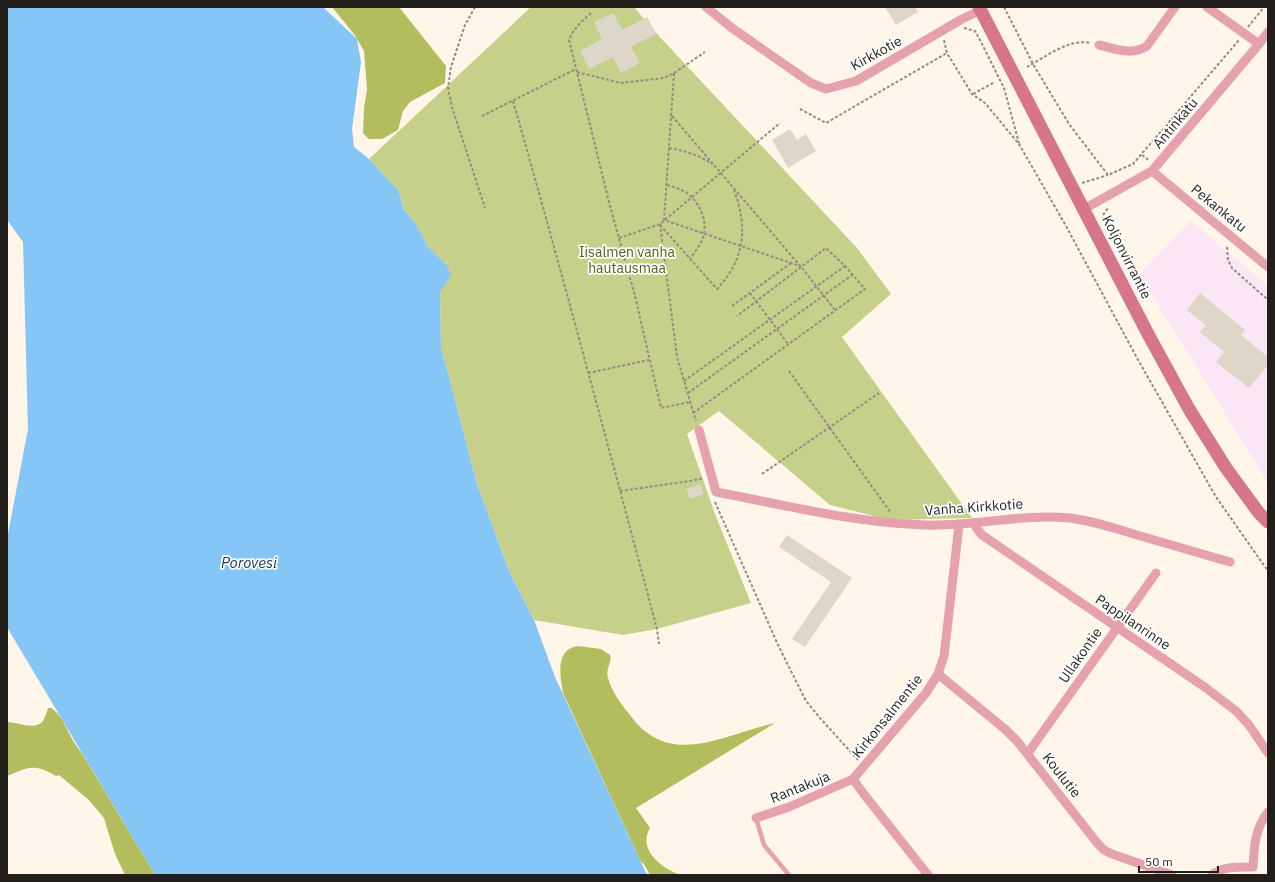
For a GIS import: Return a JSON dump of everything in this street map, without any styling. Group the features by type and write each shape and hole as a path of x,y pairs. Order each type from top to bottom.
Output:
{"main road":[{"name":"Koljonvirrantie","path":"980,9 1148,334 1189,409 1226,468 1263,518 1268,532"}],"street":[{"name":"Kirkkotie","path":"706,7 732,28 811,83 826,89 856,81 980,9"},
{"path":"1099,44 1126,51 1134,52 1140,50 1147,46 1175,7"},
{"path":"1208,7 1259,44"},
{"name":"Antinkatu","path":"1084,209 1152,172 1268,32"},
{"name":"Pekankatu","path":"1152,172 1268,267"},
{"path":"699,430 716,492"},
{"name":"Vanha Kirkkotie","path":"716,492 839,516 883,522 926,525 959,525 1046,516 1071,518 1097,523 1230,562"},
{"name":"Pappilanrinne","path":"974,523 982,535 1116,628 1206,688 1236,711 1249,725 1268,753"},
{"name":"Kirkonsalmentie","path":"928,875 853,779 865,767 926,693 938,674 944,656 959,525"},
{"name":"Ullakontie","path":"1028,753 1156,573"},
{"name":"Koulutie","path":"938,674 1006,730 1028,753 1104,850 1172,875"},
{"name":"Rantakuja","path":"756,818 788,807 853,779"},
{"path":"1212,875 1216,872 1235,867 1254,871 1254,842 1261,822 1268,812"}],"lane":[{"path":"756,818 764,845 789,875"}],"path":[{"path":"474,7 465,25 451,67 448,88 452,107 485,208"},
{"path":"1004,7 1033,64 1069,124 1108,175"},
{"path":"1072,186 1108,175 1134,164 1264,7"},
{"path":"591,13 578,25 571,34 569,40 635,296 660,408 690,402"},
{"path":"962,19 963,28 974,31 980,40 1004,88 1019,144"},
{"path":"948,36 944,39 947,53 972,94 985,103 1019,144 1070,233 1137,358 1216,497 1268,571"},
{"path":"1027,67 1067,45 1077,42 1099,44"},
{"path":"482,116 576,71 621,83 664,78 705,52"},
{"path":"800,109 826,123 947,53"},
{"path":"664,220 674,73"},
{"path":"972,94 995,82"},
{"path":"512,101 540,195 657,629 659,644"},
{"path":"672,116 801,267 835,310"},
{"path":"619,238 660,224 780,123"},
{"path":"669,148 684,150 697,155 715,166"},
{"path":"667,185 681,190 691,197 701,211 704,219 704,233 698,248 690,259"},
{"path":"660,224 717,290 730,273 736,262 741,246 742,224 738,202 733,187"},
{"path":"1096,231 1102,223 1108,207"},
{"path":"664,220 801,267"},
{"path":"660,224 677,357 699,430"},
{"path":"1224,243 1228,248 1228,260 1232,268 1268,300"},
{"path":"693,413 864,289 845,266 826,248 737,316"},
{"path":"732,306 792,263"},
{"path":"684,381 845,266"},
{"path":"688,393 852,275"},
{"path":"750,293 788,344"},
{"path":"588,373 650,360"},
{"path":"789,371 892,514"},
{"path":"762,474 879,393"},
{"path":"620,491 712,477"},
{"path":"716,492 715,501 778,645 806,701 865,767"}],"shaded area":[{"path":"1191,221 1268,286 1268,483 1139,274"}],"green space":[{"path":"332,7 399,7 446,66 445,83 410,102 403,111 398,130 382,139 369,139 363,133 364,108 367,90 364,51 354,34"},
{"name":"Iisalmen vanha hautausmaa","path":"531,7 634,7 659,36 857,248 891,294 842,337 972,518 890,520 830,505 719,411 687,434 715,514 751,603 657,629 623,635 534,620 509,571 477,484 441,347 440,292 446,264 428,247 416,224 404,210 398,190 369,159"},
{"path":"578,646 601,649 610,655 611,660 607,674 617,698 623,707 646,732 662,741 680,745 698,744 775,723 636,808 650,828 647,836 649,851 659,863 680,875 650,875 644,864 641,862 563,693 560,671 562,658 571,648"},
{"path":"48,708 55,711 61,718 75,744 155,875 125,875 115,854 104,818 89,800 59,775 56,776 42,769 32,768 21,770 7,776 7,722 31,726 40,724 43,721"}],"water":[{"name":"Porovesi","path":"7,7 323,7 357,39 361,62 352,129 354,147 369,159 398,190 404,210 416,224 428,247 446,264 451,275 440,292 441,347 477,484 509,571 534,620 555,677 647,875 155,875 8,629 7,539 28,429 23,242 7,220"}],"building":[{"path":"885,7 915,7 918,12 896,25"},
{"path":"613,13 622,30 647,17 656,34 631,47 640,63 621,73 613,57 589,69 580,51 602,39 594,22"},
{"path":"790,129 797,140 806,134 816,151 788,168 772,140"},
{"path":"1200,293 1245,330 1241,335 1268,357 1268,365 1249,388 1216,362 1224,352 1200,332 1206,325 1187,310"},
{"path":"700,484 704,494 690,499 686,489"},
{"path":"787,535 852,578 805,647 792,639 831,582 779,547"}]}
